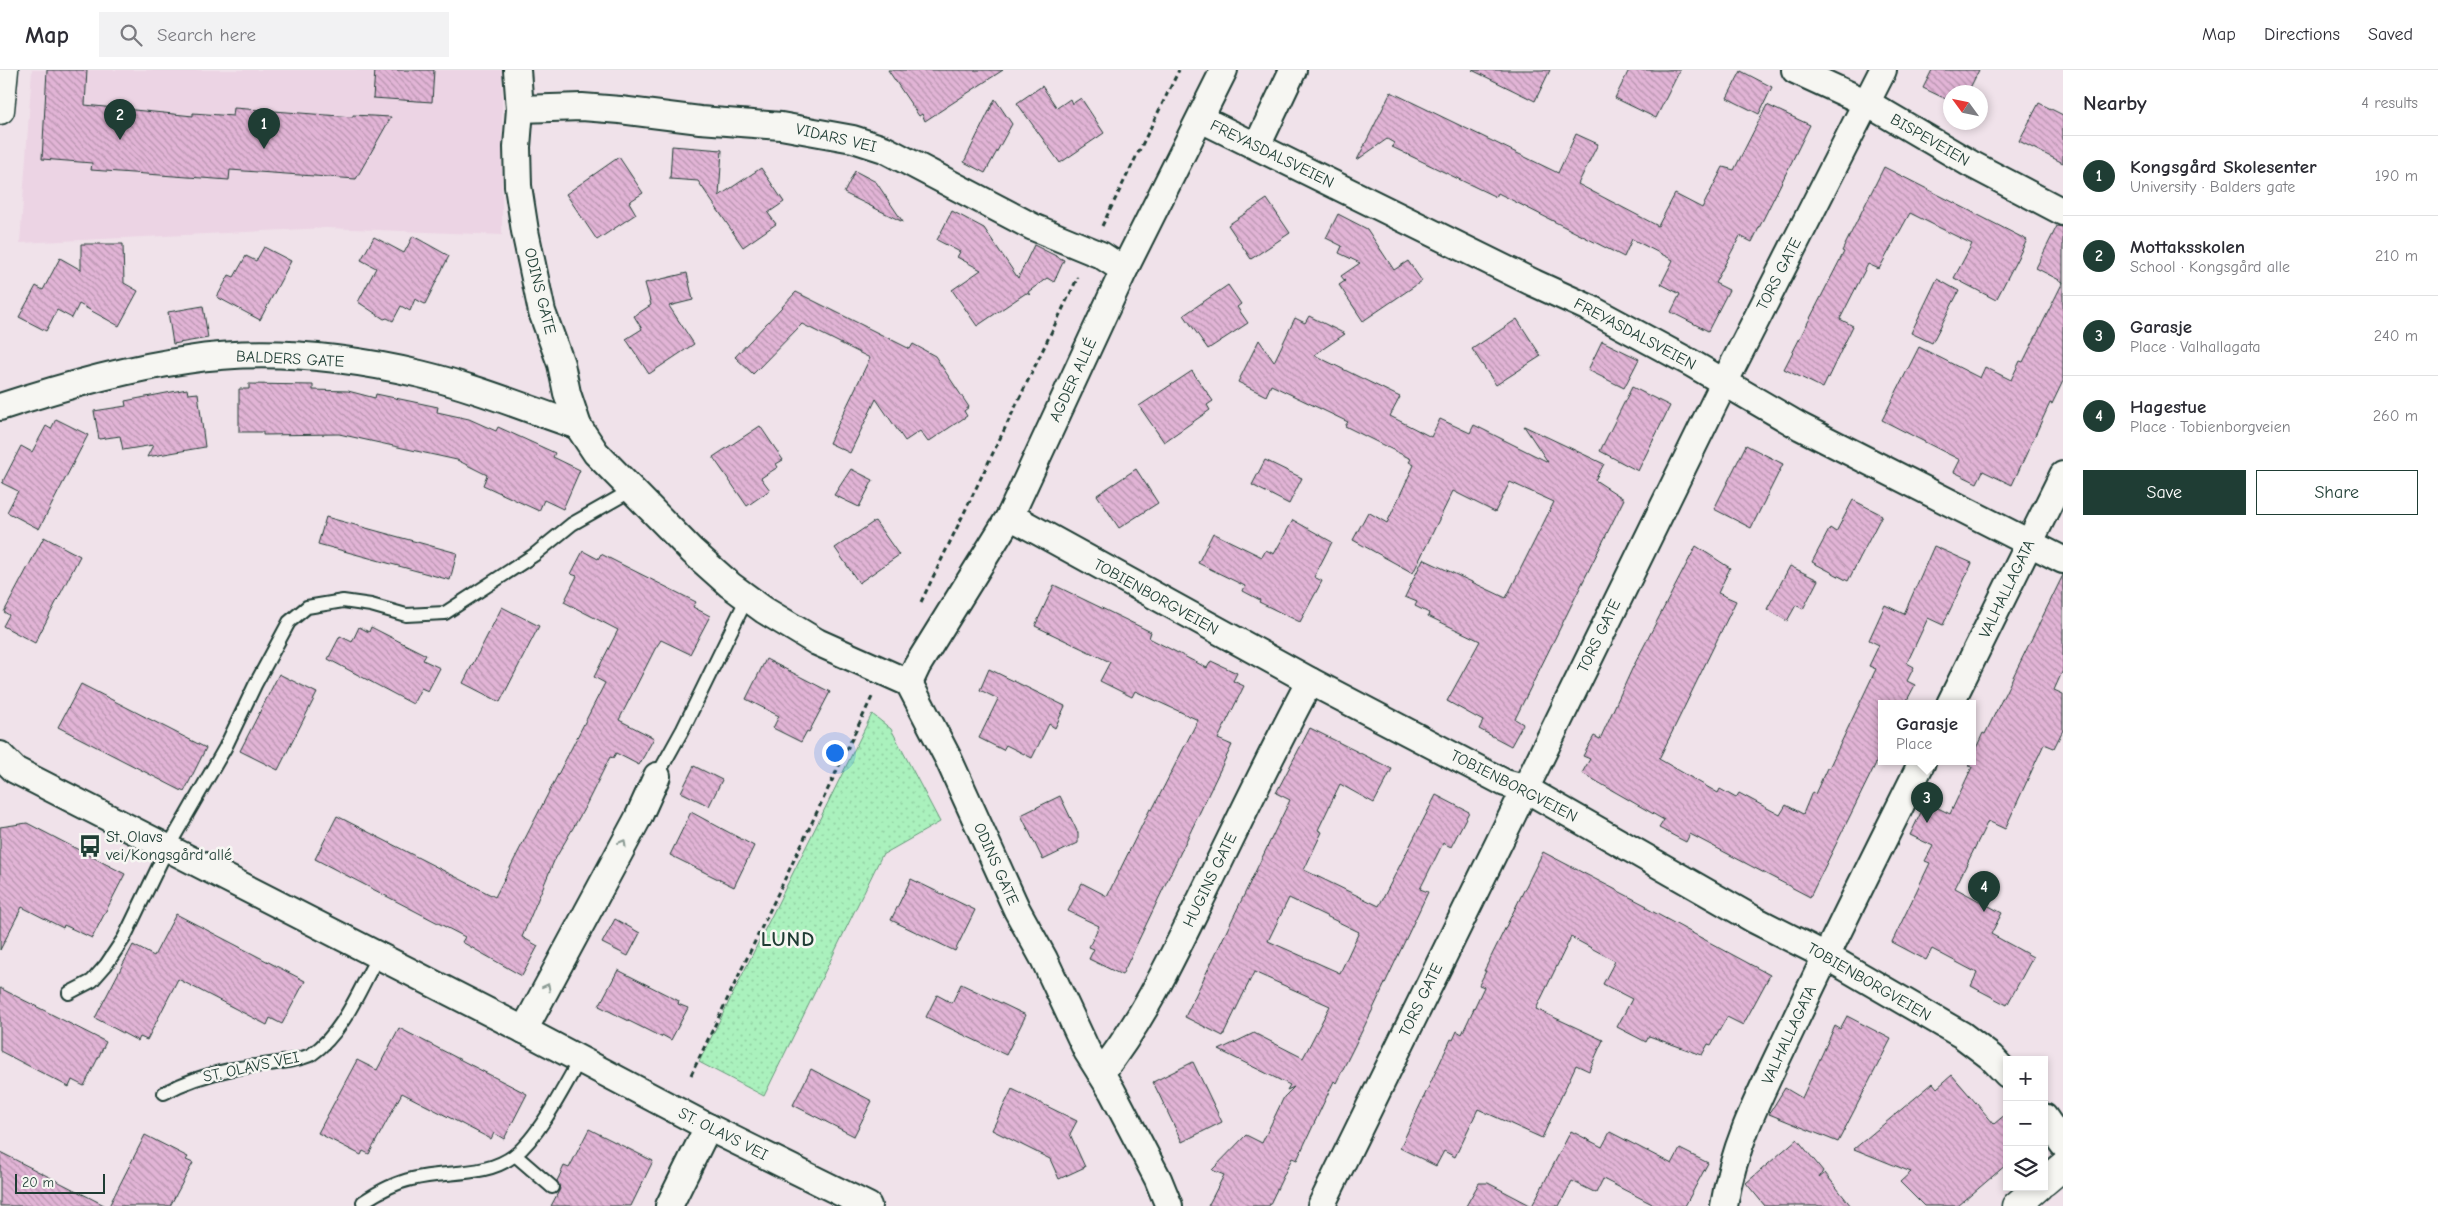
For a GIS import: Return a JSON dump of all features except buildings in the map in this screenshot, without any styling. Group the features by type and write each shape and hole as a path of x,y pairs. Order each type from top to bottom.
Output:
{"main road":[{"path":"0,110 4,70"},
{"path":"2048,1179 2063,1166"},
{"path":"2016,1206 2033,1191"}],"street":[{"name":"ODINS GATE","path":"518,70 520,109 517,147 518,186 525,231 542,312 561,364 567,393 578,426 596,453 632,490 692,551 747,598 817,642 909,683 948,758 1017,910 1044,960 1087,1051 1101,1073 1158,1179 1169,1206"},
{"name":"AGDER ALLÉ","path":"909,683 917,666 1010,516 1124,270 1224,70"},
{"path":"1257,146 1293,70"},
{"name":"BISPEVEIEN","path":"1795,70 1867,103 1971,164 2063,212"},
{"name":"TORS GATE","path":"1321,1206 1524,788 1724,383 1884,70"},
{"name":"VIDARS VEI","path":"520,109 582,107 620,110 700,120 781,126 853,139 884,149 1025,223 1090,250 1124,270"},
{"name":"FREYASDALSVEIEN","path":"1201,119 1534,283 1590,308 1801,427 2063,560"},
{"name":"BALDERS GATE","path":"0,407 52,389 188,359 285,356 367,364 420,374 463,386 578,426"},
{"name":"VALHALLAGATA","path":"1952,700 2063,474"},
{"name":"TOBIENBORGVEIEN","path":"1010,516 1310,681 1505,782 1524,788 1755,920 1826,956 1962,1035 1991,1057 2003,1070"},
{"name":"HUGINS GATE","path":"1101,1073 1141,1018 1170,963 1265,764 1310,681"},
{"name":"ST. OLAVS VEI","path":"5,765 524,1030 708,1127 868,1206"},
{"name":"VALHALLAGATA","path":"1724,1206 1729,1174 1740,1138 1826,956 1921,765"},
{"path":"524,1030 638,818 657,776"},
{"path":"2048,1123 2063,1144"},
{"path":"669,1206 708,1127"}],"lane":[{"path":"69,992 92,981 106,965 124,938 167,849 225,748 255,685 289,622 307,607 343,601 370,605 406,615 445,613 534,555 572,524 632,490"},
{"path":"657,776 683,729 747,598"},
{"name":"ST. OLAVS VEI","path":"164,1092 195,1079 311,1054 338,1026 352,1005 378,956"},
{"path":"363,1202 381,1190 412,1178 484,1170 515,1155 535,1132 580,1059"},
{"path":"515,1155 552,1187"}],"path":[{"path":"919,605 1179,70"},
{"path":"691,1075 884,672"}],"shaded area":[{"path":"32,70 502,70 502,235 326,228 20,243"}],"green space":[{"path":"872,714 891,729 940,822 882,855 764,1096 699,1062"}],"place":[{"name":"Mottaksskolen","path":"120,140"},
{"name":"Kongsgård Skolesenter","path":"264,149"},
{"name":"Garasje","path":"1927,823"},
{"name":"St. Olavs vei/Kongsgård allé","path":"90,846"},
{"name":"Hagestue","path":"1984,912"}],"district":[{"name":"LUND","path":"788,939"}]}
